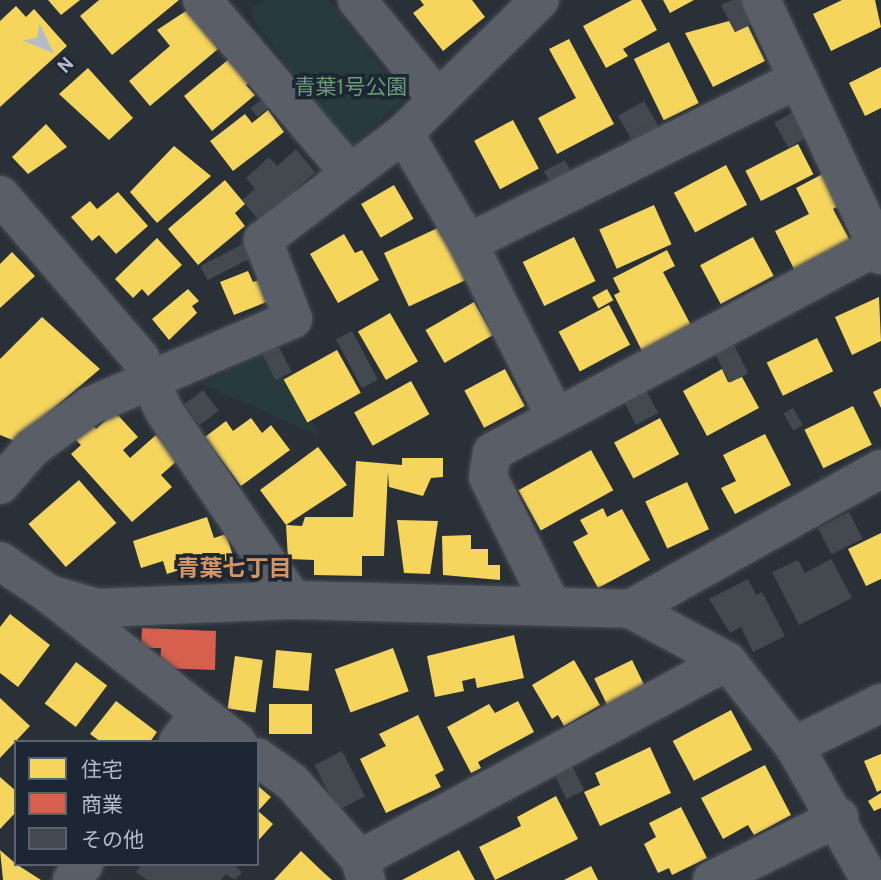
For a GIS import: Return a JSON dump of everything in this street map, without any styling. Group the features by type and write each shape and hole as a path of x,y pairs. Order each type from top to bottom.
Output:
{"street":[{"path":"202,0 349,172"},
{"path":"358,0 436,97"},
{"path":"552,607 488,477 492,452 555,416 878,251 761,0"},
{"path":"0,485 32,448 90,406 293,320 263,240 349,172 404,133 524,5"},
{"path":"468,243 799,79"},
{"path":"404,133 468,243 555,416"},
{"path":"0,195 140,358 164,411 293,600"},
{"path":"630,608 881,469"},
{"path":"3,570 48,594 97,608 293,600 630,608 727,661 794,747 839,817 870,880"},
{"path":"48,594 189,728 230,740"},
{"path":"259,758 292,782 363,869 727,661"},
{"path":"794,747 881,703"},
{"path":"712,880 839,817"}],"green space":[{"name":"青葉1号公園","path":"263,0 329,0 405,99 349,149 248,12"},
{"path":"267,350 321,436 202,384"}],"building: 住宅":[{"path":"48,0 80,0 61,15"},
{"path":"99,0 179,0 112,55 80,16"},
{"path":"420,0 472,0 485,17 443,51 413,13 424,5"},
{"path":"632,0 641,0 657,30 623,49 628,56 606,68 583,26"},
{"path":"663,0 694,0 670,13"},
{"path":"842,0 875,0 881,27 831,51 813,14"},
{"path":"16,6 26,17 34,9 67,46 0,107 0,21"},
{"path":"192,7 218,49 150,106 129,81 170,46 157,30"},
{"path":"729,21 735,32 748,26 765,61 713,87 685,33"},
{"path":"569,39 614,124 557,154 538,118 576,98 549,49"},
{"path":"669,42 699,103 664,120 634,59"},
{"path":"234,55 253,79 246,85 255,95 212,131 184,96"},
{"path":"881,67 881,108 865,116 849,83"},
{"path":"88,68 133,118 109,140 59,94"},
{"path":"268,110 284,132 233,171 210,141 245,114 252,123"},
{"path":"513,120 539,169 500,189 474,141"},
{"path":"46,124 67,147 28,174 12,157"},
{"path":"798,144 813,174 761,201 745,171"},
{"path":"174,146 211,176 157,223 130,192"},
{"path":"726,165 747,205 695,232 674,193"},
{"path":"834,168 851,200 833,209 854,248 798,277 775,231 809,214 796,188"},
{"path":"225,180 245,204 235,213 245,226 198,265 168,229"},
{"path":"394,185 414,219 381,238 361,204"},
{"path":"118,192 148,226 116,254 99,235 92,241 71,217 90,201 97,209"},
{"path":"654,205 671,244 617,269 599,229"},
{"path":"442,226 467,279 409,307 384,253"},
{"path":"344,234 355,253 362,250 379,280 338,303 310,254"},
{"path":"574,237 595,281 544,306 523,262"},
{"path":"753,237 774,276 721,304 700,265"},
{"path":"157,238 182,265 148,296 142,289 133,298 115,279"},
{"path":"667,250 675,266 663,272 694,331 644,355 614,295 620,292 613,278"},
{"path":"12,252 35,276 0,308 0,264"},
{"path":"248,271 253,282 265,278 274,299 234,315 220,282"},
{"path":"188,289 199,301 192,306 197,313 169,340 152,319"},
{"path":"607,289 613,300 598,309 592,297"},
{"path":"879,297 881,341 852,355 835,317"},
{"path":"474,302 493,335 445,363 426,330"},
{"path":"609,305 630,345 580,371 559,332"},
{"path":"390,313 418,361 386,380 358,332"},
{"path":"42,317 100,369 15,441 0,435 0,359"},
{"path":"817,338 833,371 783,396 767,363"},
{"path":"337,350 361,393 307,422 284,380"},
{"path":"505,369 525,406 484,428 464,391"},
{"path":"722,369 728,382 742,377 759,408 707,436 683,391"},
{"path":"411,381 429,414 373,446 354,413"},
{"path":"881,388 881,408 873,392"},
{"path":"853,406 872,445 823,468 804,430"},
{"path":"115,412 138,437 123,450 130,458 156,435 178,460 161,475 172,487 132,522 71,454 81,445 72,436 90,422 96,429"},
{"path":"251,418 262,433 271,425 290,450 241,486 205,437 226,421 233,431"},
{"path":"660,418 679,454 633,479 614,442"},
{"path":"765,434 791,485 735,514 721,488 736,481 723,455"},
{"path":"318,447 347,485 286,525 260,490"},
{"path":"591,450 613,490 541,530 518,490"},
{"path":"402,458 443,458 443,477 431,478 423,496 389,487 388,472 384,556 362,556 362,576 314,575 314,560 288,559 286,525 302,526 305,517 353,517 356,461 402,465"},
{"path":"79,480 116,523 66,567 28,524"},
{"path":"687,482 709,529 667,549 645,501"},
{"path":"603,508 607,517 622,509 650,560 598,588 573,542 588,534 580,520"},
{"path":"207,517 214,538 226,534 235,562 201,573 198,564 167,574 163,561 141,568 133,541"},
{"path":"397,520 438,521 430,574 404,573"},
{"path":"881,533 881,579 866,586 848,549"},
{"path":"471,535 471,549 488,549 488,565 500,565 500,580 443,575 442,536"},
{"path":"10,614 50,645 18,687 0,673 0,627"},
{"path":"514,635 524,678 477,688 475,678 462,681 464,691 435,697 427,656"},
{"path":"393,648 409,691 350,712 335,669"},
{"path":"276,650 312,653 309,691 273,688"},
{"path":"235,656 263,660 255,712 228,708"},
{"path":"574,660 600,705 564,726 558,715 552,719 532,685"},
{"path":"632,660 647,691 609,709 594,678"},
{"path":"76,662 107,685 76,727 45,704"},
{"path":"0,698 30,726 0,758"},
{"path":"116,701 157,732 151,740 98,740 90,734"},
{"path":"518,701 534,732 478,762 481,768 471,773 447,727 489,704 495,713"},
{"path":"269,704 312,704 312,734 269,734"},
{"path":"731,710 752,750 694,781 673,741"},
{"path":"418,715 444,770 435,775 441,787 386,813 360,759 386,746 379,734"},
{"path":"650,747 671,793 600,826 584,792 600,785 595,773"},
{"path":"881,754 881,790 877,792 864,761"},
{"path":"765,765 791,815 754,835 748,825 723,839 701,798"},
{"path":"0,777 14,789 14,814 0,829"},
{"path":"259,787 271,797 259,810"},
{"path":"881,793 881,808 874,811 868,801"},
{"path":"556,796 578,839 495,880 479,847 521,826 517,817"},
{"path":"681,807 707,858 672,875 669,868 658,873 644,844 656,837 649,823"},
{"path":"259,812 273,824 259,840"},
{"path":"0,850 14,862 14,866 19,866 41,880 3,880"},
{"path":"459,850 475,880 402,880"},
{"path":"301,851 323,872 332,880 274,880"},
{"path":"591,866 598,880 564,880"}],"building: 商業":[{"path":"142,628 216,631 215,670 160,668 161,648 141,648"}],"building: その他":[{"path":"732,0 748,0 758,21 735,32 721,5"},
{"path":"271,92 278,101 257,117 251,108"},
{"path":"644,101 661,130 635,145 618,116"},
{"path":"804,106 818,131 788,148 774,122"},
{"path":"296,149 315,172 261,223 242,200 255,189 246,178 269,157 277,166"},
{"path":"565,160 576,181 555,192 544,171"},
{"path":"251,240 258,254 207,280 200,266"},
{"path":"352,331 378,380 362,388 336,339"},
{"path":"733,343 748,373 730,383 714,353"},
{"path":"278,345 292,372 276,380 262,353"},
{"path":"203,390 219,411 199,425 184,404"},
{"path":"646,390 658,413 636,425 624,402"},
{"path":"793,408 803,425 793,431 783,414"},
{"path":"849,512 863,539 831,555 818,528"},
{"path":"831,559 852,598 799,625 772,572 798,560 805,573"},
{"path":"748,579 756,595 762,592 785,636 753,652 741,627 730,633 709,599"},
{"path":"342,751 365,796 338,811 314,765"},
{"path":"572,765 584,790 566,799 554,774"},
{"path":"140,866 235,866 242,872 235,880 226,874 221,880 147,880 136,872"}],"district":[{"name":"青葉七丁目","path":"234,571"}]}
